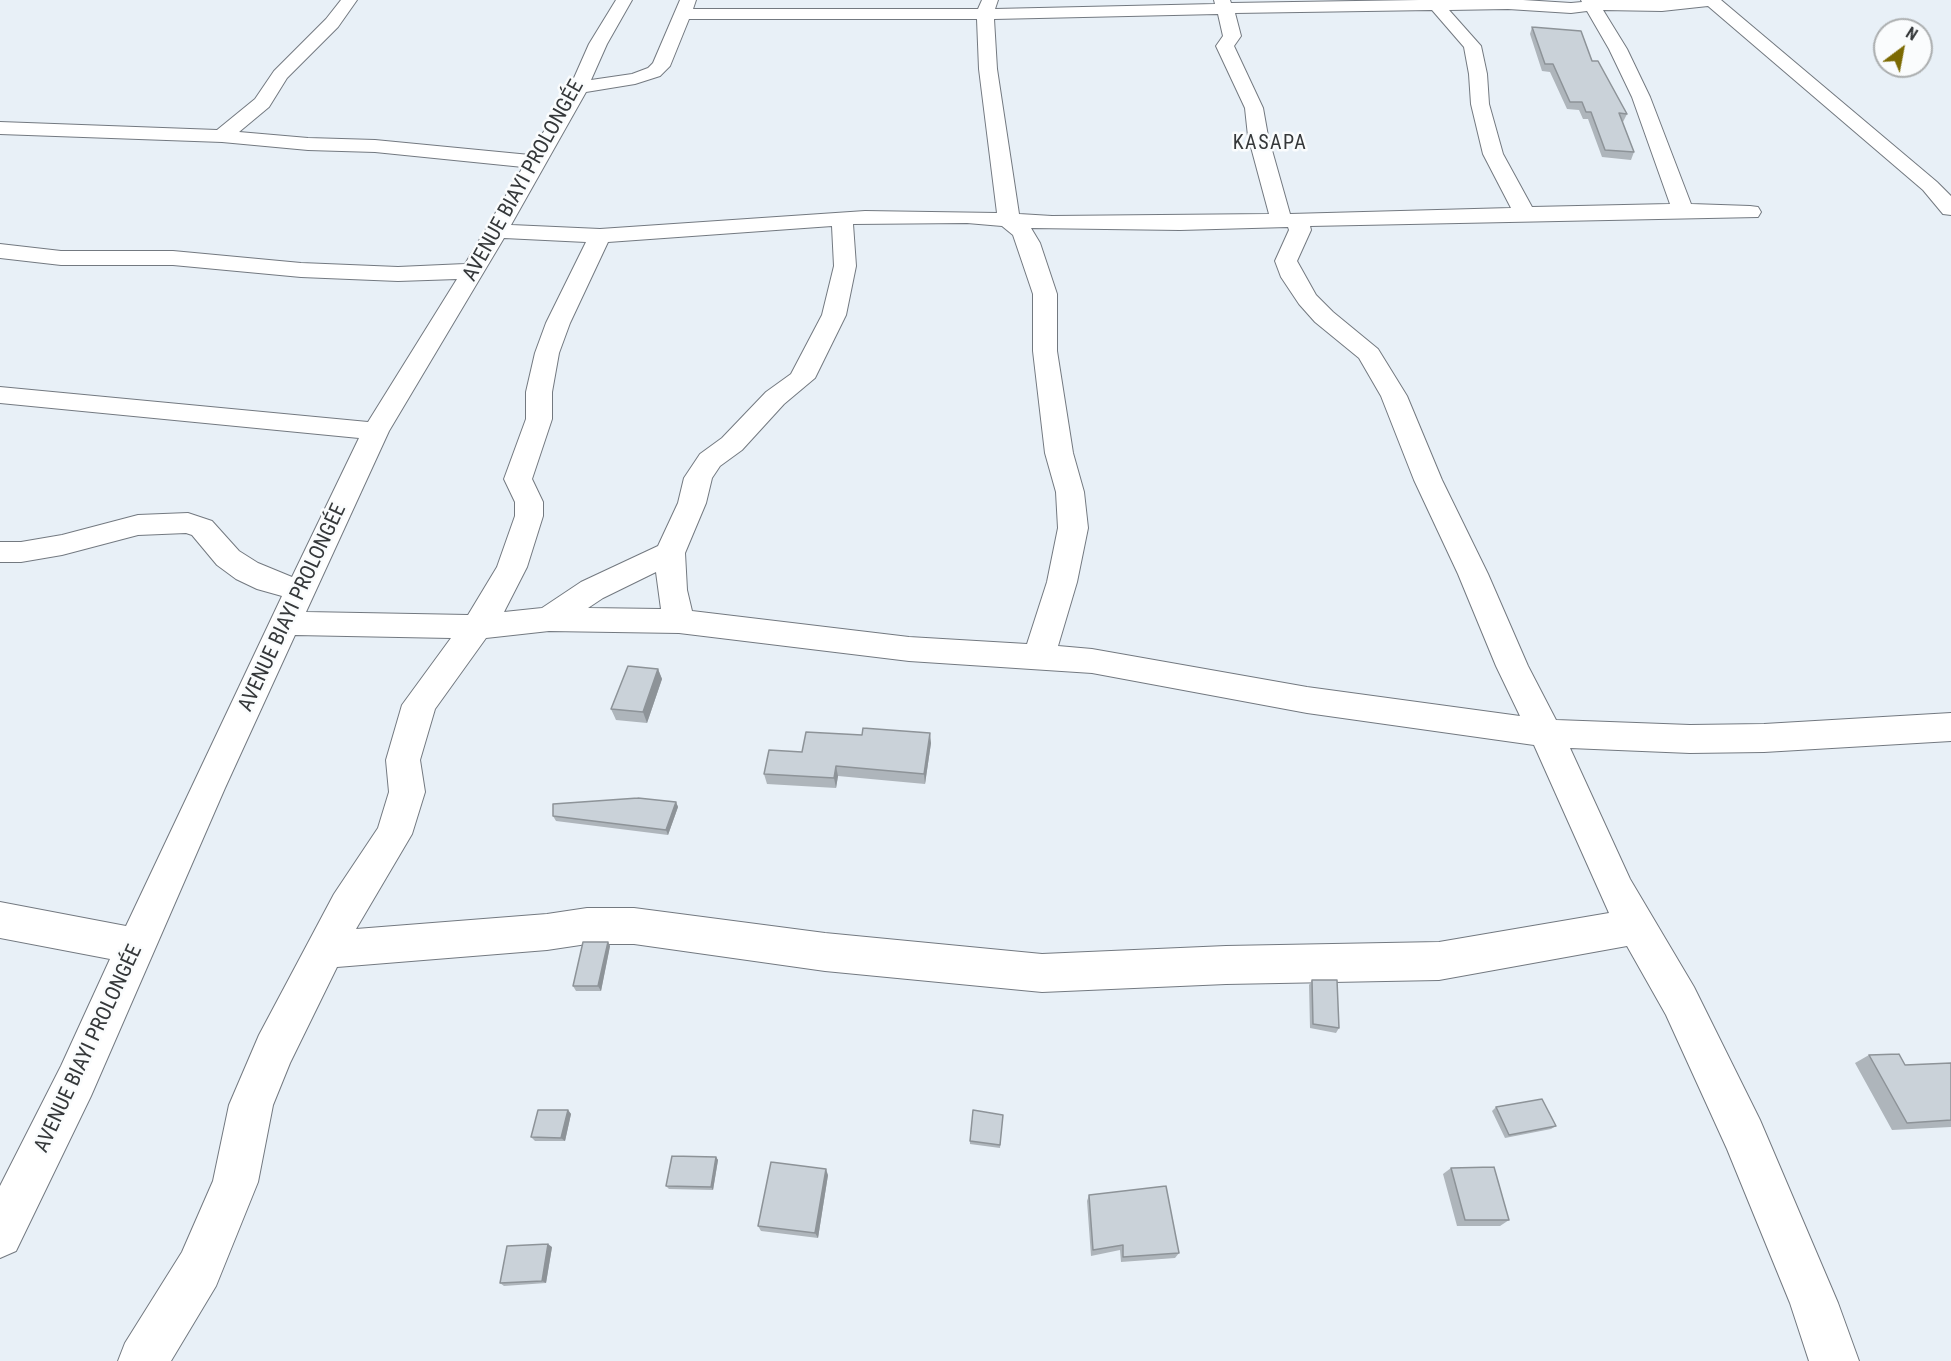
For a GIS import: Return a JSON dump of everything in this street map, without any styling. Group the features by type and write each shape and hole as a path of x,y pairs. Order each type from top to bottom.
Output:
{"street":[{"path":"222,136 262,103 291,62 332,23 349,0"},
{"name":"AVENUE BIAYI PROLONGÉE","path":"0,1235 76,1081 207,788 376,431 474,271 579,87 598,44 624,0"},
{"path":"579,87 635,79 654,72 666,57 685,7 1314,6 1436,3 1571,8 1590,3 1662,6 1711,0 1922,178 1951,209"},
{"path":"1436,3 1472,46 1478,74 1480,104 1492,154 1525,214"},
{"path":"1590,3 1618,49 1641,97 1683,210"},
{"path":"1223,5 1232,29 1232,36 1225,46 1254,108 1258,136 1289,220 1300,230 1286,261 1293,278 1307,299 1324,317 1369,354 1394,396 1428,480 1617,891 1680,1001 1744,1136 1814,1302 1834,1361"},
{"path":"988,7 988,69 1009,221 1022,231 1029,243 1045,294 1046,351 1059,453 1070,492 1073,528 1062,582 1039,656"},
{"path":"0,128 222,136 308,144 375,146 536,162"},
{"path":"497,231 600,236 843,218 967,217 1009,221 1133,223 1683,210 1750,212"},
{"path":"679,621 672,590 670,553 692,503 698,478 710,460 732,444 775,398 802,378 834,315 845,266 843,218"},
{"path":"143,1361 199,1269 235,1182 251,1105 274,1050 348,906 394,834 407,792 403,760 418,705 491,608 512,567 529,516 529,502 518,479 539,419 539,392 547,353 558,323 600,236"},
{"path":"0,251 61,258 173,258 301,270 398,274 474,271"},
{"path":"0,395 376,431"},
{"path":"0,552 21,552 63,545 138,525 188,523 202,528 228,558 247,571 268,581 301,591"},
{"path":"549,619 592,590 670,553"},
{"path":"286,623 477,627 549,619 679,621 909,649 1092,661 1307,700 1546,733 1690,739 1764,738 1951,727"},
{"path":"0,920 137,946"},
{"path":"325,950 547,932 587,926 634,926 825,952 1042,973 1226,965 1439,961 1637,926"}],"building":[{"path":"1532,27 1581,31 1592,61 1598,61 1627,114 1619,113 1634,152 1605,150 1591,112 1586,112 1582,102 1570,102 1553,64 1545,64"},
{"path":"628,666 658,669 643,712 611,709"},
{"path":"863,728 930,733 924,774 836,766 834,778 764,774 769,750 802,752 806,732 862,735"},
{"path":"638,798 676,802 666,830 553,816 553,804"},
{"path":"583,942 608,942 598,986 573,986"},
{"path":"1312,980 1337,980 1339,1028 1313,1024"},
{"path":"1899,1054 1905,1065 1951,1063 1951,1120 1907,1123 1869,1055"},
{"path":"1542,1099 1556,1126 1509,1135 1496,1107"},
{"path":"538,1110 568,1110 561,1138 531,1137"},
{"path":"973,1110 1003,1115 1000,1145 970,1141"},
{"path":"672,1156 716,1157 711,1187 666,1186"},
{"path":"771,1162 826,1169 815,1233 758,1226"},
{"path":"1494,1167 1509,1220 1465,1220 1451,1168"},
{"path":"1166,1186 1179,1253 1123,1257 1123,1245 1093,1250 1089,1195"},
{"path":"548,1244 542,1281 500,1283 507,1246"}],"district":[{"name":"KASAPA","path":"1270,144"}]}
